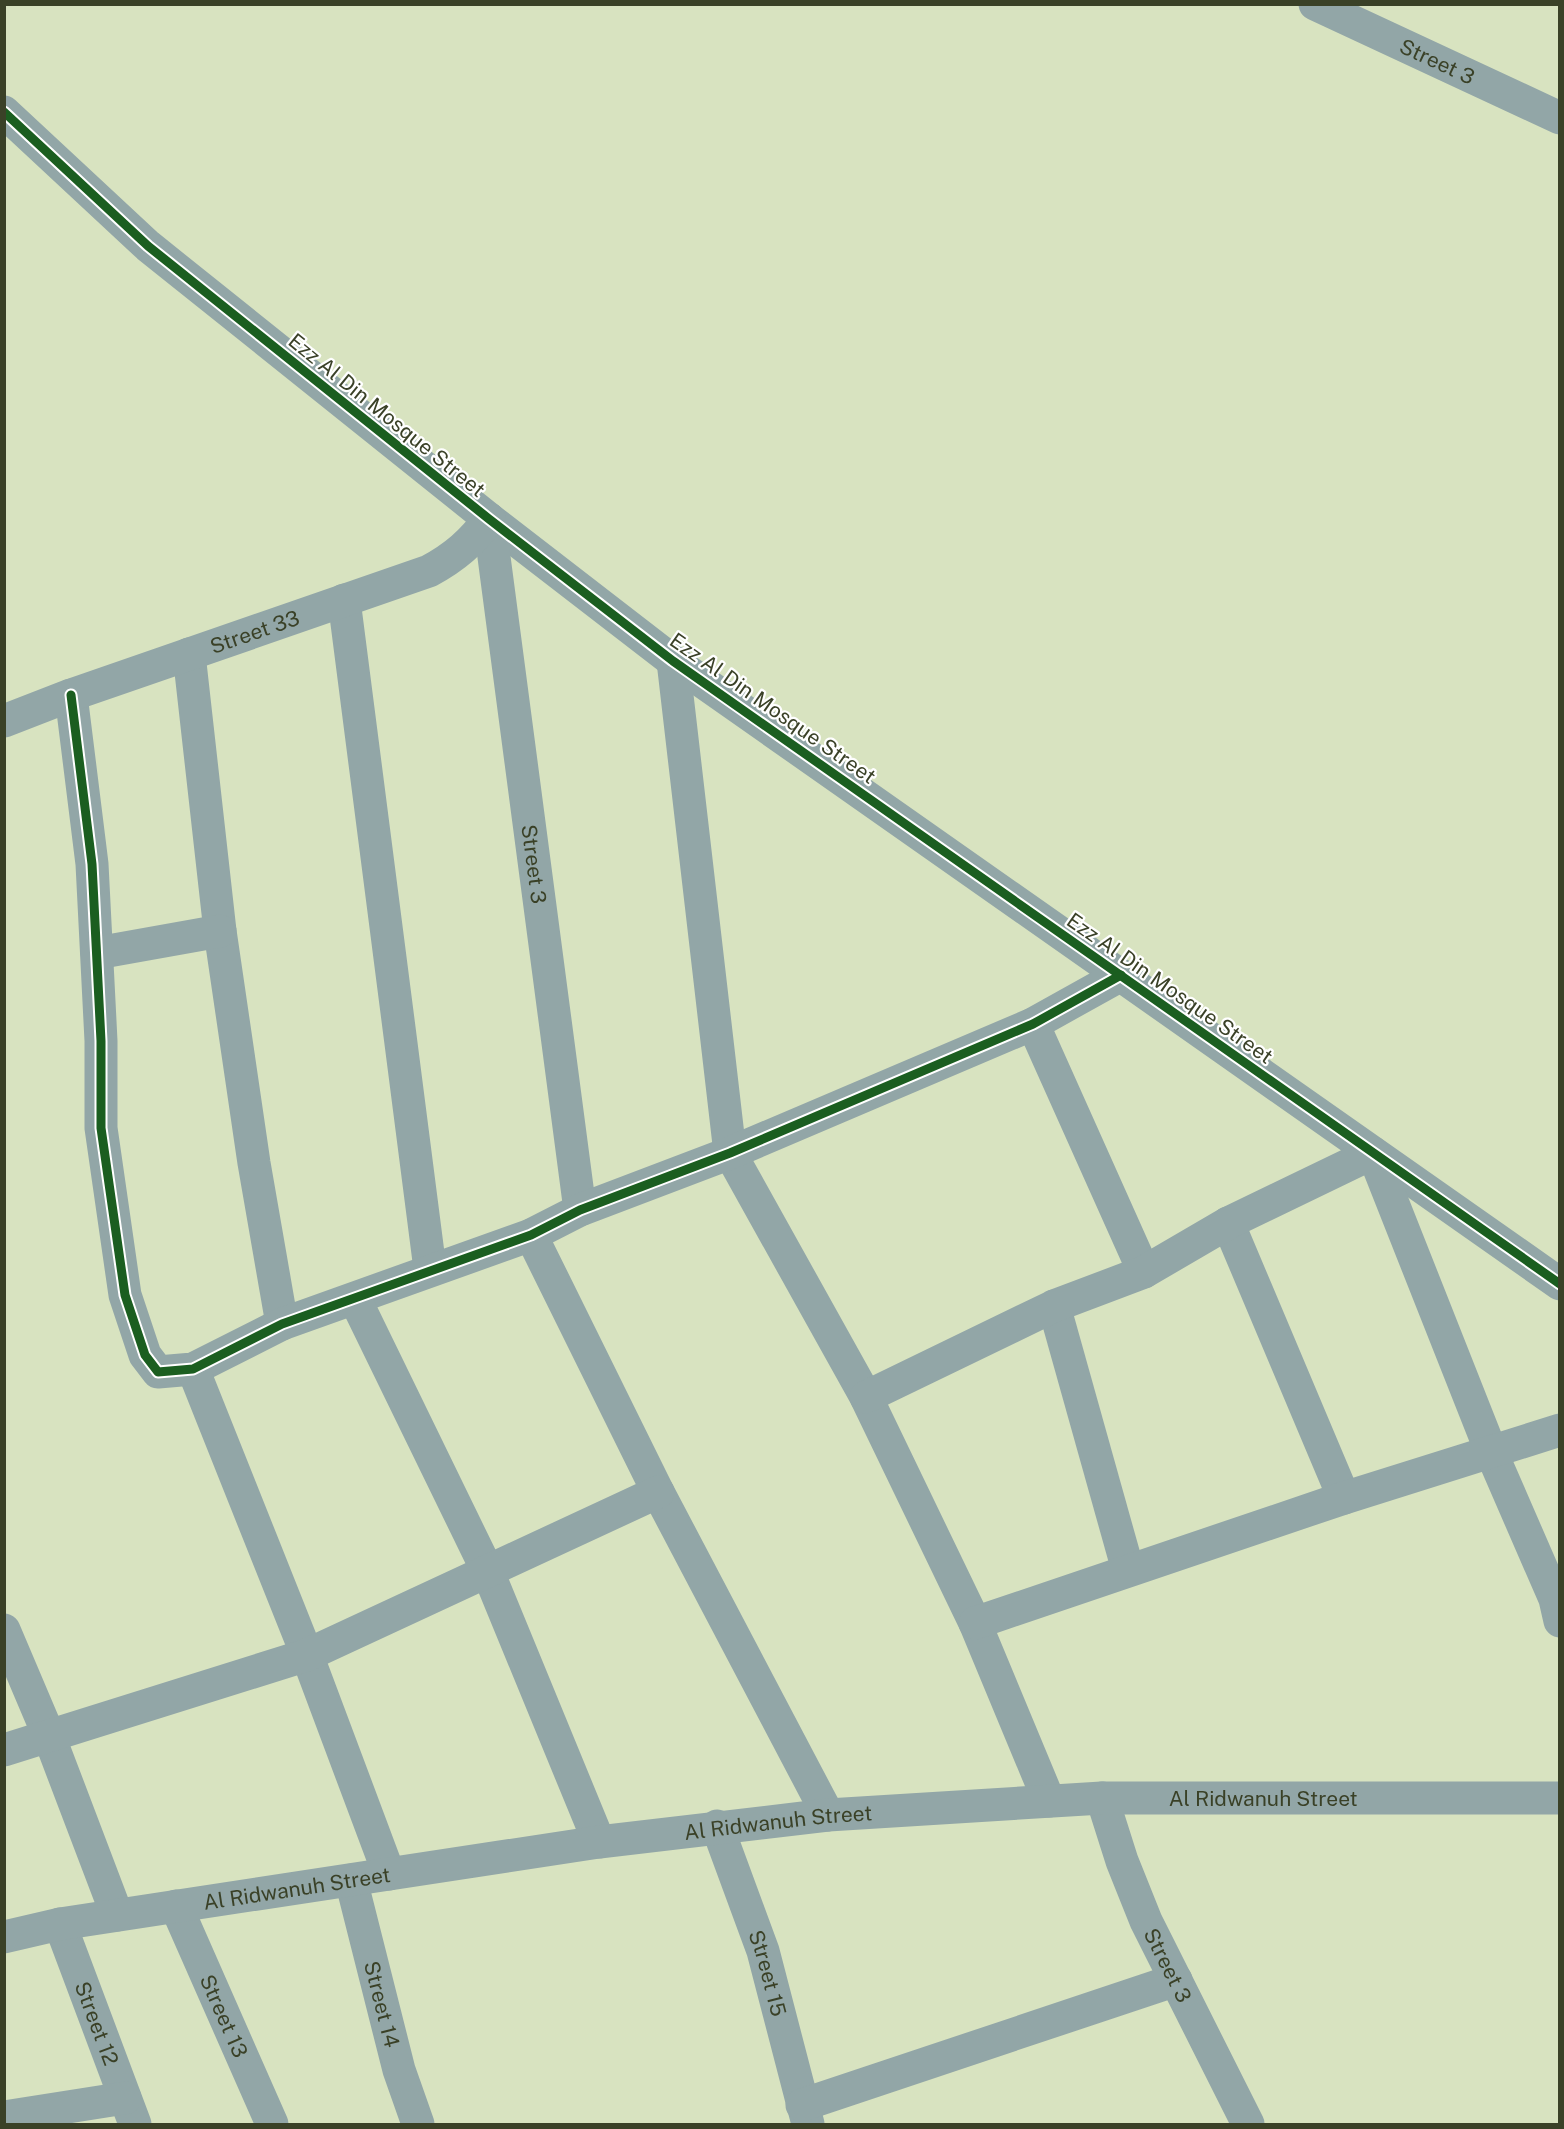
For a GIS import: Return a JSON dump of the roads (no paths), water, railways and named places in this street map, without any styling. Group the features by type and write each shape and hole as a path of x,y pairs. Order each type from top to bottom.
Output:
{"street":[{"name":"Street 3","path":"1315,4 1560,118"},
{"name":"Ezz Al Din Mosque Street","path":"4,112 148,246 489,519 674,661 1560,1284"},
{"name":"Street 3","path":"489,519 580,1210"},
{"name":"Street 33","path":"4,721 72,695 429,571 453,559 473,540 489,519"},
{"path":"344,600 430,1269"},
{"path":"189,654 220,931 254,1163 282,1324"},
{"path":"674,661 730,1153 866,1397 975,1623 1049,1801"},
{"path":"72,695 92,864 97,953 101,1128 125,1295 148,1363 158,1372 193,1369 282,1324 355,1299 430,1269 531,1235 580,1210 730,1153 1033,1024 1121,975"},
{"path":"97,953 220,931"},
{"path":"1033,1024 1144,1272"},
{"path":"866,1397 1054,1306 1144,1272 1228,1223 1373,1153 1492,1454 1558,1606"},
{"path":"1228,1223 1344,1498"},
{"path":"531,1235 658,1492 828,1815"},
{"path":"355,1299 488,1572 599,1842"},
{"path":"1054,1306 1128,1570"},
{"path":"193,1369 307,1655 389,1874"},
{"path":"975,1623 1344,1498 1492,1454 1560,1430"},
{"path":"4,1750 307,1655 658,1492"},
{"path":"4,1629 49,1736 117,1915"},
{"name":"Street 3","path":"1102,1798 1122,1861 1146,1921 1248,2124"},
{"name":"Al Ridwanuh Street","path":"4,1937 60,1924 599,1842 717,1826 828,1815 1102,1798 1560,1798"},
{"name":"Street 15","path":"717,1826 764,1951 805,2115"},
{"name":"Street 14","path":"351,1880 399,2070 418,2124"},
{"name":"Street 13","path":"176,1906 272,2124"},
{"name":"Street 12","path":"60,1924 130,2111"},
{"path":"805,2115 1176,1980"},
{"path":"4,2117 130,2111"}]}
